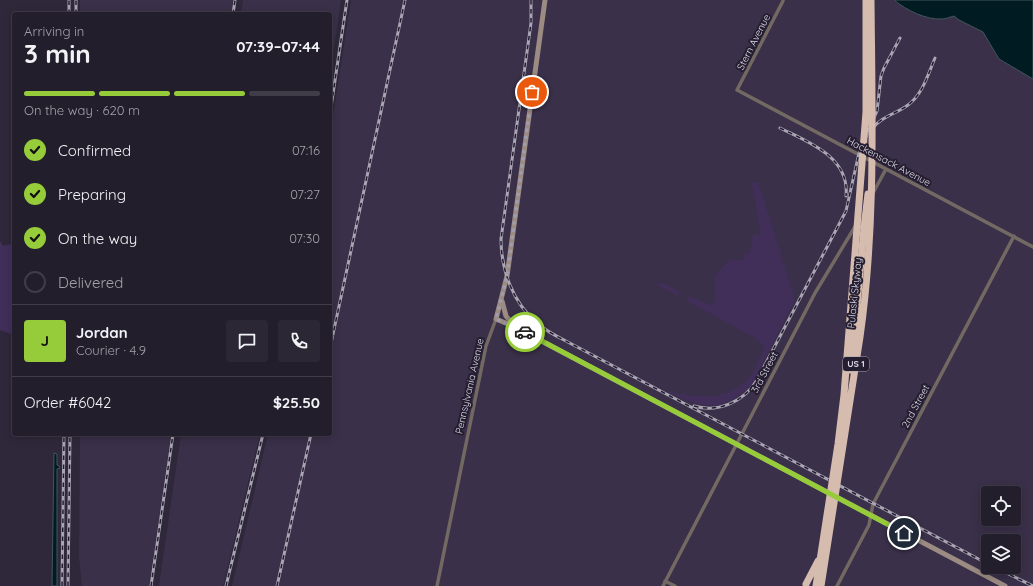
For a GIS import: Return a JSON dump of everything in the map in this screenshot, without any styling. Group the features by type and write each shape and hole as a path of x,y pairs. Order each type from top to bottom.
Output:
{"highway":[{"name":"Pulaski Skyway","path":"816,586 842,411 866,112 866,0"},
{"name":"Pulaski Skyway","path":"821,586 862,322 871,225 871,0"},
{"path":"805,585 821,553 827,532 848,392 856,324 872,140"},
{"path":"863,148 865,177 864,228"}],"main road":[{"name":"Pennsylvania Avenue","path":"496,319 507,276 545,0"},
{"path":"502,296 504,312 515,327"},
{"path":"496,319 515,327 1005,586"}],"street":[{"name":"Stern Avenue","path":"737,90 784,1"},
{"name":"Hackensack Avenue","path":"737,90 1033,247"},
{"name":"3rd Street","path":"662,586 815,293 856,224 886,169"},
{"name":"2nd Street","path":"837,586 869,525 873,504 1014,236"},
{"name":"Pennsylvania Avenue","path":"437,586 486,346 496,319"},
{"path":"665,581 674,586"}],"shaded area":[{"path":"80,0 233,0 231,12 80,12"},
{"path":"243,0 341,0 332,61 332,12 241,12"},
{"path":"351,0 892,0 925,17 940,19 955,16 959,20 983,32 998,58 1033,79 1033,586 232,586 268,436 332,436 332,121"},
{"path":"894,0 1033,0 1033,79 999,59 983,32 954,16 936,19 923,16 910,11"},
{"path":"758,182 795,300 751,386 740,395 719,404 700,404 689,401 666,391 698,396 719,395 729,392 739,387 749,378 763,352 764,346 754,337 687,301 689,296 710,305 715,302 715,282 717,274 731,259 743,260 744,254 750,253 753,234 761,236 752,183"},
{"path":"0,241 3,246 12,244 12,334 0,330"},
{"path":"653,283 665,284 679,291 678,296"},
{"path":"80,436 171,436 149,586 82,586 79,556"},
{"path":"181,436 260,436 223,586 159,586"},
{"path":"54,453 57,454 57,465 60,468 57,469 57,586 52,586"}],"railway":[{"path":"69,0 69,12"},
{"path":"76,0 76,12"},
{"path":"233,12 235,0"},
{"path":"332,101 347,0"},
{"path":"332,339 405,0"},
{"path":"531,0 531,23 501,239 503,262 506,274 521,306 540,326 546,330 981,560"},
{"path":"694,406 712,408 730,404 738,400 752,388 757,380 846,211 859,153 877,111 881,76 900,38"},
{"path":"872,129 880,121 908,105 918,95 935,58"},
{"path":"780,128 814,145 834,161 841,171 845,182 846,196"},
{"path":"62,586 64,436"},
{"path":"68,586 70,436"},
{"path":"151,586 173,436"},
{"path":"226,586 263,436"},
{"path":"277,586 311,436"},
{"path":"1008,574 1033,586"}],"way so far":[{"path":"525,332 496,319 507,276 532,92"}],"route":[{"path":"525,332 904,533"}]}
